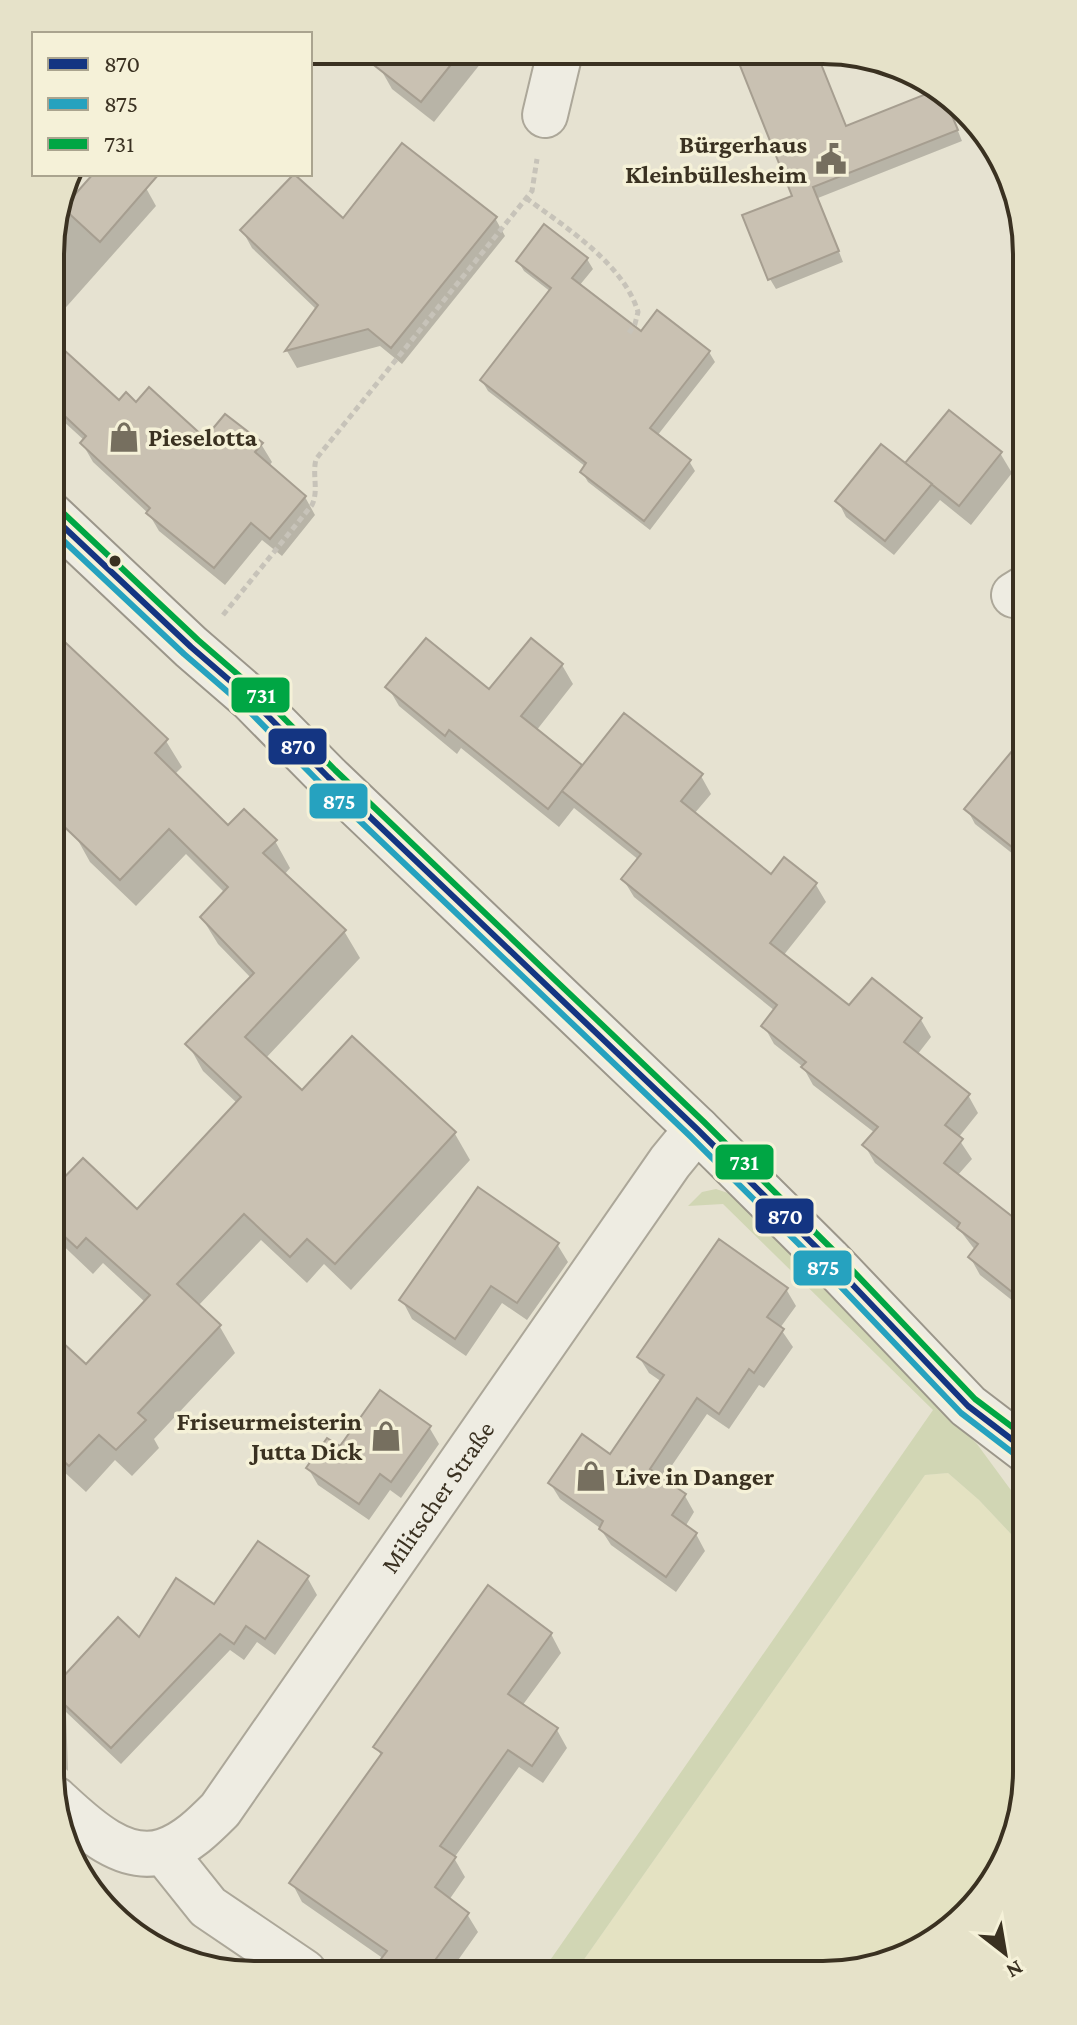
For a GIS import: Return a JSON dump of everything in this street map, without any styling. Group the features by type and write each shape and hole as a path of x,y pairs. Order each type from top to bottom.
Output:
{"street":[{"path":"545,115 557,64"},
{"path":"64,527 250,698 328,777 697,1129 828,1259 968,1406 1013,1440"},
{"name":"Militscher Straße","path":"164,1852 198,1831 220,1810 670,1162 697,1129"},
{"path":"69,1811 121,1848 142,1854 164,1852 208,1907 288,1961"}],"path":[{"path":"230,608 312,505 316,495 313,472 316,459 532,191 545,115"},
{"path":"526,198 593,248 624,284 638,312 629,333"}],"shaded area":[{"path":"948,1473 1013,1536 1013,1784 999,1844 974,1887 939,1922 918,1936 872,1955 823,1961 583,1961 925,1475"}],"green space":[{"path":"716,1189 731,1194 977,1444 1013,1493 1013,1536 948,1473 925,1475 583,1961 550,1961 933,1410 723,1204 688,1206 702,1192"}],"building":[{"path":"373,64 452,64 421,102"},
{"name":"Bürgerhaus Kleinbüllesheim","path":"739,64 821,64 846,126 926,94 952,115 958,130 813,187 839,251 768,280 742,215 792,196"},
{"path":"402,143 497,217 391,348 368,329 285,351 318,305 240,230 292,176 296,176 343,218"},
{"path":"91,176 157,176 100,242 69,213 73,197"},
{"path":"544,224 588,258 572,278 641,331 657,310 710,351 650,428 691,460 644,521 580,472 586,463 480,380 551,288 516,261"},
{"path":"64,350 119,400 126,392 136,402 149,387 205,438 225,414 263,443 255,452 306,496 270,539 251,523 214,568 146,513 150,508 80,443 86,436 64,415"},
{"path":"949,410 1002,452 959,506 905,463"},
{"path":"881,444 932,484 885,541 835,501"},
{"path":"426,638 489,689 531,638 563,664 521,716 582,765 548,809 449,730 445,736 385,687"},
{"path":"64,641 168,739 155,753 228,825 244,809 277,840 263,853 346,930 245,1037 302,1090 352,1036 456,1132 335,1264 307,1239 290,1257 244,1214 177,1284 221,1325 138,1413 146,1420 116,1450 99,1435 69,1466 64,1462 64,1344 86,1364 150,1295 86,1238 77,1248 64,1236 64,1178 83,1158 137,1209 241,1097 185,1044 254,973 200,917 228,887 169,829 120,880 64,826"},
{"path":"624,713 703,774 681,801 771,874 784,857 817,883 770,943 849,1005 872,978 922,1018 904,1042 970,1094 945,1125 963,1139 944,1163 1013,1217 1013,1293 968,1257 978,1244 957,1228 960,1223 862,1145 878,1127 801,1067 806,1062 761,1026 777,1005 621,879 641,854 562,791"},
{"path":"1013,750 1013,848 964,809"},
{"path":"478,1187 559,1243 517,1303 491,1286 455,1339 399,1300"},
{"path":"719,1239 788,1288 767,1317 784,1329 754,1373 749,1369 719,1414 697,1398 650,1469 686,1494 672,1515 697,1533 666,1577 599,1529 603,1521 548,1483 582,1434 610,1454 664,1375 637,1357"},
{"path":"380,1390 431,1426 391,1482 380,1474 359,1504 306,1468 327,1438 340,1446"},
{"path":"258,1541 309,1576 265,1639 246,1626 234,1644 220,1634 111,1748 64,1704 64,1676 118,1617 139,1637 176,1578 214,1604"},
{"path":"488,1585 552,1633 508,1694 558,1728 532,1766 508,1750 440,1846 456,1857 435,1887 469,1913 434,1961 380,1961 387,1951 289,1883 382,1753 373,1747"}],"transit line":[{"name":"731","path":"64,514 257,691 335,770 704,1122 835,1252 975,1399 1013,1428"},
{"name":"870","path":"64,527 250,698 328,777 697,1129 828,1259 968,1406 1013,1440"},
{"name":"875","path":"64,541 243,705 321,784 690,1136 821,1266 961,1413 1013,1453"}],"place":[{"name":"Bürgerhaus Kleinbüllesheim","path":"831,159"},
{"name":"Pieselotta","path":"124,437"},
{"name":"Friseurmeisterin Jutta Dick","path":"386,1436"},
{"name":"Live in Danger","path":"591,1476"}]}
